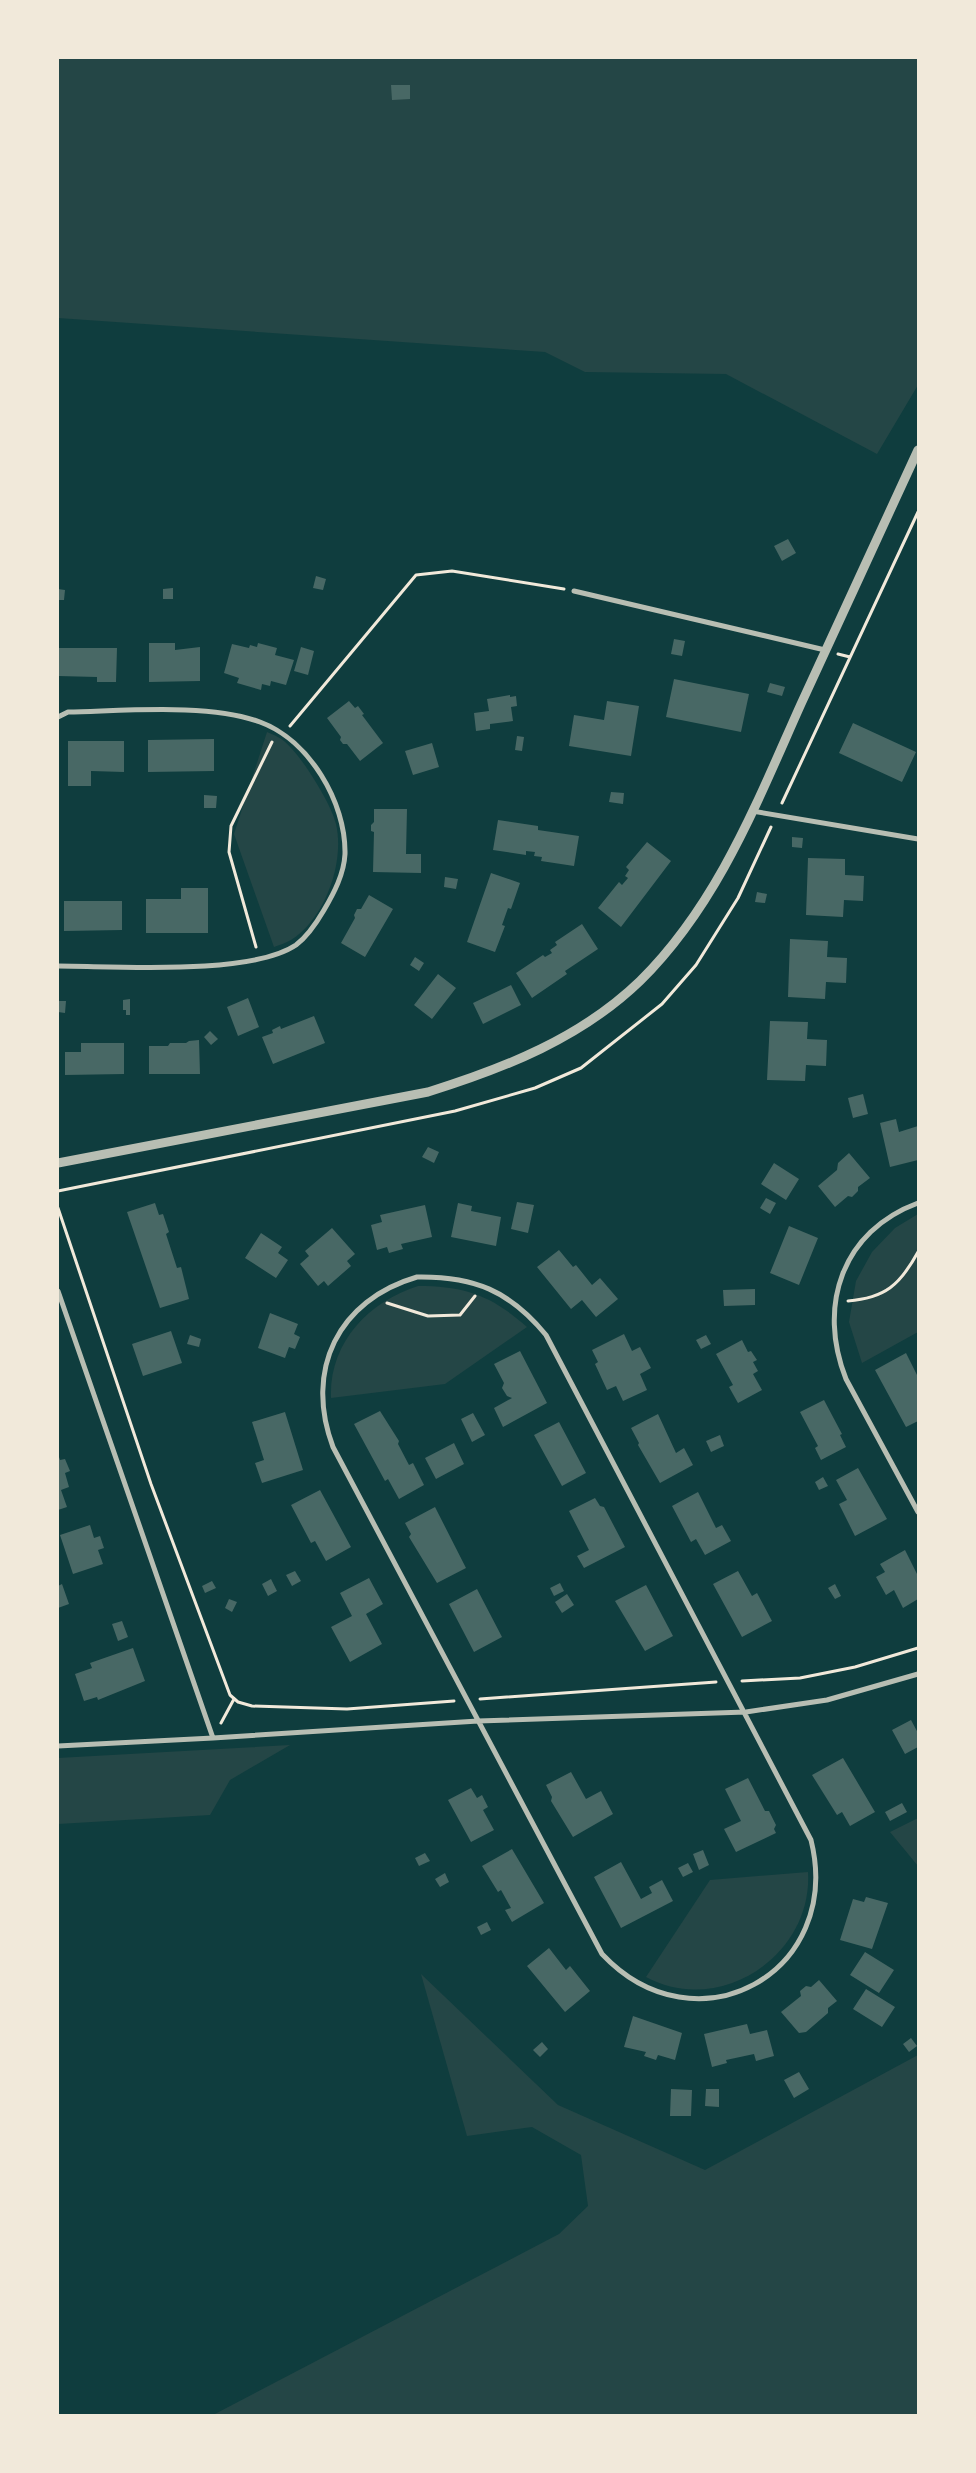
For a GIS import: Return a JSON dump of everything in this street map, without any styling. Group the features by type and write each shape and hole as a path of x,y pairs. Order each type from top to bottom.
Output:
{"street":[{"path":"58,1162 428,1092 487,1074 527,1057 605,1009 639,981 670,948 697,913 719,878 752,811 918,450"},
{"path":"574,590 825,650"},
{"path":"58,717 68,712 184,711 226,714 259,721 278,730 284,733 324,779 341,821 345,855 337,889 315,925 295,945 259,960 210,966 58,966"},
{"path":"752,811 918,839"},
{"path":"918,1203 900,1211 869,1234 846,1266 834,1303 833,1322 839,1361 846,1379 918,1512"},
{"path":"417,1277 455,1278 484,1286 520,1308 546,1335 730,1681 811,1840 816,1860 815,1900 810,1920 801,1938 776,1969 742,1990 704,1999 685,1998 648,1989 615,1968 602,1954 333,1447 326,1428 322,1409 322,1389 330,1350 351,1317 372,1297 399,1282 417,1277"},
{"path":"58,1291 213,1738"},
{"path":"58,1746 478,1721 746,1712 827,1700 918,1674"}],"path":[{"path":"58,1191 455,1111 535,1088 581,1068 662,1004 696,965 738,898 918,512"},
{"path":"284,733 416,575 452,571 574,590"},
{"path":"259,960 229,852 231,826 278,730"},
{"path":"58,1208 151,1484 230,1695 234,1699 252,1706 347,1709 730,1681 800,1678 855,1667 918,1648"},
{"path":"834,1303 869,1299 888,1291 908,1271 918,1252"},
{"path":"372,1297 409,1312 428,1316 460,1315 484,1286"},
{"path":"213,1738 234,1699"}],"shaded area":[{"path":"58,58 918,58 918,385 877,454 726,374 585,372 545,352 58,318"},
{"path":"267,732 284,741 307,768 322,792 333,815 338,839 335,872 323,904 303,931 291,940 274,947 234,834"},
{"path":"918,1214 918,1332 862,1363 849,1322 856,1281 872,1252 895,1228"},
{"path":"418,1286 450,1288 477,1295 490,1300 527,1327 445,1384 331,1398 332,1378 337,1360 344,1343 355,1327 383,1303 400,1293"},
{"path":"290,1745 230,1780 210,1815 58,1824 58,1758"},
{"path":"918,1818 918,1866 890,1832"},
{"path":"808,1872 806,1902 795,1929 778,1952 757,1971 731,1983 703,1989 674,1987 646,1977 710,1880"},
{"path":"421,1974 558,2105 705,2170 918,2055 918,2415 213,2415 559,2234 588,2206 581,2155 532,2127 467,2136"}],"building":[{"path":"391,85 410,85 410,99 392,100"},
{"path":"788,539 796,553 782,561 774,546"},
{"path":"316,576 326,579 323,590 313,588"},
{"path":"173,588 173,599 163,599 163,589"},
{"path":"58,589 65,590 64,600 58,600"},
{"path":"674,639 685,641 682,656 671,654"},
{"path":"149,643 175,643 175,650 200,647 200,681 149,682"},
{"path":"258,643 277,648 275,655 294,660 286,685 271,681 270,686 262,684 261,690 237,683 239,678 224,673 232,644 249,648 250,645 257,647"},
{"path":"301,647 314,651 308,675 294,671"},
{"path":"58,648 117,648 116,682 97,682 97,677 58,676"},
{"path":"674,679 749,694 741,732 666,717"},
{"path":"770,683 785,687 782,696 767,692"},
{"path":"510,695 510,697 516,696 517,706 511,707 513,721 490,724 490,729 476,731 474,713 489,711 487,699"},
{"path":"349,701 355,708 358,706 364,714 362,715 383,743 360,761 347,744 343,744 340,740 341,737 327,718"},
{"path":"607,701 639,706 631,756 569,746 574,715 604,720"},
{"path":"853,723 916,752 902,782 839,753"},
{"path":"517,736 524,737 522,751 515,750"},
{"path":"214,739 214,771 148,772 148,740"},
{"path":"68,741 124,741 124,772 91,771 91,786 68,786"},
{"path":"432,743 439,767 413,775 405,751"},
{"path":"611,792 624,793 623,804 609,802"},
{"path":"204,795 217,796 216,808 204,808"},
{"path":"374,809 407,809 406,854 421,854 421,873 373,872 374,832 371,831 371,825 374,822"},
{"path":"498,820 538,826 538,830 579,836 574,866 541,861 542,857 534,856 535,852 526,851 526,855 493,850"},
{"path":"792,837 803,838 802,848 792,847"},
{"path":"647,842 671,861 621,927 598,908 619,882 622,885 628,878 625,876 629,870 626,867"},
{"path":"808,858 845,859 845,875 864,876 863,901 844,900 843,917 806,915"},
{"path":"491,873 520,883 511,909 508,908 502,925 505,926 495,952 467,942"},
{"path":"445,877 458,879 456,889 444,887"},
{"path":"181,888 208,888 208,933 146,933 146,899 181,899"},
{"path":"757,892 767,894 765,903 755,902"},
{"path":"369,895 393,909 365,957 341,943 355,918 354,915 357,909 361,909"},
{"path":"64,901 122,901 122,930 64,931"},
{"path":"582,924 598,949 565,971 567,974 532,998 516,973 543,955 545,957 552,953 550,950 557,945 555,942"},
{"path":"790,939 828,941 827,957 847,958 846,983 826,982 825,999 788,997"},
{"path":"415,957 424,963 419,971 410,965"},
{"path":"438,974 456,988 432,1019 414,1005"},
{"path":"511,985 521,1005 483,1024 473,1003"},
{"path":"248,998 259,1027 238,1036 227,1007"},
{"path":"130,999 130,1015 126,1015 126,1010 123,1010 123,1000"},
{"path":"58,1001 66,1001 65,1013 58,1012"},
{"path":"314,1016 325,1043 273,1064 262,1037 273,1033 272,1030 280,1026 281,1029"},
{"path":"770,1021 808,1022 807,1039 827,1040 826,1066 806,1065 805,1081 767,1080"},
{"path":"210,1031 218,1039 211,1045 204,1037"},
{"path":"199,1040 200,1074 149,1074 149,1046 168,1046 170,1043 186,1043"},
{"path":"81,1043 124,1043 124,1074 65,1075 65,1052 81,1052"},
{"path":"863,1094 868,1114 853,1118 848,1098"},
{"path":"896,1119 899,1132 918,1126 918,1160 890,1167 880,1123"},
{"path":"428,1147 439,1152 434,1163 422,1157"},
{"path":"849,1153 870,1178 858,1187 858,1191 852,1197 848,1196 835,1207 818,1186 837,1170 838,1163"},
{"path":"774,1163 799,1179 786,1200 761,1184"},
{"path":"766,1198 776,1203 770,1214 760,1208"},
{"path":"517,1202 534,1205 528,1233 511,1229"},
{"path":"155,1203 159,1215 163,1214 169,1232 166,1234 177,1268 181,1267 189,1299 160,1308 127,1212"},
{"path":"458,1203 472,1206 471,1211 501,1217 496,1246 451,1237"},
{"path":"425,1205 432,1237 401,1244 403,1249 389,1253 387,1247 377,1250 371,1225 382,1222 380,1215"},
{"path":"789,1226 818,1238 799,1285 770,1273"},
{"path":"332,1228 355,1254 347,1261 351,1266 328,1286 324,1281 318,1286 300,1264 309,1256 305,1251"},
{"path":"261,1233 282,1247 278,1253 288,1260 276,1278 245,1258"},
{"path":"559,1250 573,1267 576,1265 592,1285 600,1278 618,1299 596,1317 582,1300 571,1309 537,1267"},
{"path":"755,1289 755,1305 724,1306 723,1290"},
{"path":"270,1313 298,1324 294,1334 300,1337 295,1349 289,1347 285,1358 258,1348"},
{"path":"171,1331 182,1363 143,1376 132,1344"},
{"path":"624,1334 632,1351 640,1347 651,1368 640,1374 647,1390 623,1401 616,1386 607,1390 595,1364 598,1362 592,1350"},
{"path":"190,1335 201,1339 199,1347 187,1344"},
{"path":"706,1335 711,1344 701,1349 696,1340"},
{"path":"742,1340 748,1352 751,1351 757,1360 753,1362 758,1371 753,1374 762,1390 738,1403 729,1387 733,1385 716,1354"},
{"path":"520,1351 547,1403 503,1427 494,1408 512,1398 507,1396 502,1388 504,1383 494,1364"},
{"path":"906,1353 918,1377 918,1421 906,1427 875,1370"},
{"path":"824,1400 842,1434 840,1435 846,1447 821,1460 815,1448 818,1446 800,1412"},
{"path":"380,1411 399,1441 398,1444 409,1465 413,1463 424,1485 399,1499 388,1479 385,1481 354,1424"},
{"path":"285,1412 303,1470 262,1483 255,1463 264,1460 252,1422"},
{"path":"473,1413 485,1435 472,1442 461,1419"},
{"path":"658,1414 676,1453 684,1448 693,1465 660,1483 638,1445 639,1443 631,1428"},
{"path":"559,1422 586,1473 562,1486 534,1435"},
{"path":"720,1435 724,1446 711,1452 706,1441"},
{"path":"454,1443 464,1464 436,1479 425,1458"},
{"path":"58,1454 60,1460 65,1459 70,1471 65,1473 69,1487 61,1490 67,1507 58,1510"},
{"path":"858,1468 887,1519 855,1536 839,1504 847,1500 836,1480"},
{"path":"823,1477 828,1486 819,1490 815,1482"},
{"path":"320,1490 351,1547 326,1561 315,1541 311,1543 291,1505"},
{"path":"698,1492 716,1528 722,1525 731,1541 705,1555 696,1539 691,1542 672,1506"},
{"path":"595,1498 600,1506 604,1507 625,1547 584,1568 577,1556 589,1550 569,1511"},
{"path":"435,1507 466,1568 437,1583 409,1537 411,1534 405,1523"},
{"path":"90,1525 94,1538 100,1536 104,1548 98,1550 103,1564 73,1574 60,1535"},
{"path":"905,1550 918,1576 918,1599 903,1608 894,1590 886,1595 876,1577 885,1572 880,1564"},
{"path":"295,1571 301,1581 292,1586 286,1575"},
{"path":"738,1571 752,1596 757,1593 772,1621 742,1637 713,1584"},
{"path":"369,1578 383,1604 366,1614 382,1644 350,1662 331,1627 352,1616 340,1593"},
{"path":"271,1579 277,1591 268,1596 262,1584"},
{"path":"212,1581 216,1588 205,1593 202,1586"},
{"path":"560,1583 564,1591 554,1596 550,1588"},
{"path":"62,1584 69,1604 58,1608 58,1586"},
{"path":"835,1584 841,1596 835,1599 828,1588"},
{"path":"646,1585 673,1636 645,1651 615,1601"},
{"path":"477,1589 502,1637 474,1652 449,1604"},
{"path":"567,1594 574,1605 562,1613 555,1602"},
{"path":"229,1599 237,1602 232,1612 225,1608"},
{"path":"122,1621 128,1637 118,1641 112,1624"},
{"path":"133,1648 145,1681 98,1700 97,1697 84,1701 75,1674 92,1668 90,1663"},
{"path":"911,1720 918,1733 918,1747 905,1754 892,1730"},
{"path":"843,1758 875,1812 850,1826 842,1812 837,1815 812,1775"},
{"path":"571,1772 586,1799 601,1791 613,1814 573,1837 551,1801 552,1797 546,1785"},
{"path":"748,1778 765,1811 769,1811 776,1825 774,1829 776,1833 736,1852 724,1829 741,1821 725,1789"},
{"path":"471,1788 477,1798 482,1795 488,1807 483,1810 494,1830 471,1842 448,1800"},
{"path":"902,1803 907,1812 890,1821 885,1812"},
{"path":"512,1849 544,1903 512,1922 505,1910 511,1908 501,1890 498,1892 482,1866"},
{"path":"703,1850 709,1865 699,1870 693,1854"},
{"path":"425,1853 430,1861 419,1866 415,1858"},
{"path":"621,1862 641,1899 652,1893 649,1887 662,1880 673,1901 621,1928 594,1877"},
{"path":"688,1863 693,1872 683,1877 678,1868"},
{"path":"445,1873 449,1882 440,1887 435,1879"},
{"path":"866,1897 888,1903 872,1949 840,1940 853,1899 864,1902"},
{"path":"487,1922 491,1930 481,1935 477,1927"},
{"path":"549,1948 566,1970 570,1966 590,1991 565,2012 527,1966"},
{"path":"865,1952 894,1970 879,1993 850,1975"},
{"path":"819,1980 837,2001 828,2008 828,2013 806,2032 799,2033 781,2012 801,1996 800,1991 806,1986 811,1987"},
{"path":"866,1989 895,2007 882,2027 853,2009"},
{"path":"633,2016 682,2033 675,2060 658,2055 656,2060 644,2056 646,2052 624,2047"},
{"path":"747,2024 750,2034 767,2030 774,2056 756,2061 754,2054 726,2060 727,2063 712,2067 704,2034"},
{"path":"911,2038 917,2046 909,2052 903,2044"},
{"path":"542,2042 548,2049 540,2057 533,2050"},
{"path":"799,2072 809,2089 794,2098 784,2080"},
{"path":"671,2089 692,2090 691,2116 670,2116"},
{"path":"706,2089 719,2089 719,2107 705,2106"}]}
